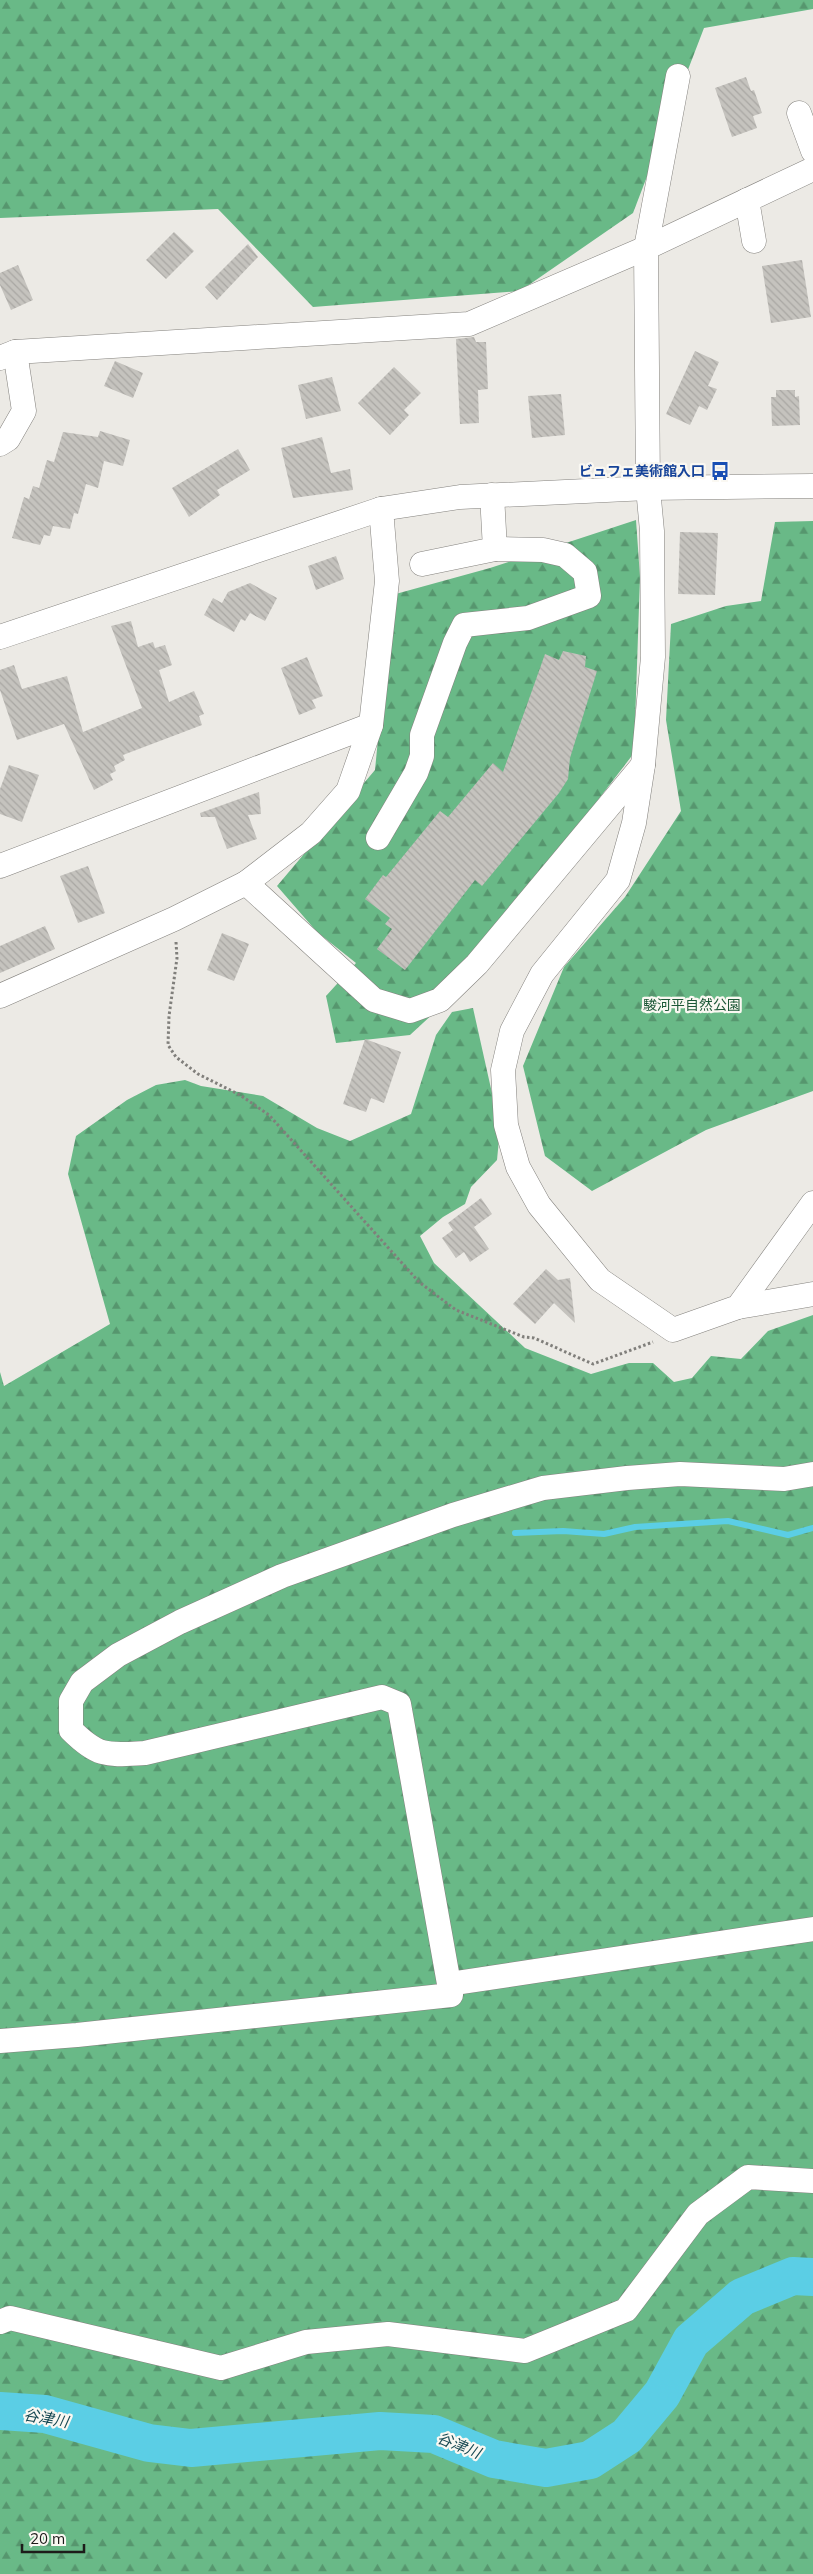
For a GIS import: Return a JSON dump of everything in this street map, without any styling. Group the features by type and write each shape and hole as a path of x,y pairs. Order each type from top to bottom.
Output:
{"street":[{"path":"678,76 646,248 648,488 652,531 653,657 643,765 634,823 618,880 542,974 512,1031 503,1070 506,1125 518,1166 539,1205 600,1280 673,1330 738,1307 813,1294"},
{"path":"799,113 813,152"},
{"path":"0,444 8,439 24,411 7,355 468,324 646,248 813,169"},
{"path":"747,200 754,241"},
{"path":"0,637 381,508 460,497 648,488 813,486"},
{"path":"492,496 496,549"},
{"path":"0,996 174,919 246,883 311,833 348,791 371,725 387,581 381,508"},
{"path":"378,838 416,773 422,756 422,735 455,643 464,625 528,618 589,596 585,572 565,555 543,550 496,549 422,564"},
{"path":"0,866 371,725"},
{"path":"246,883 374,1000 410,1011 440,1000 477,964 643,765"},
{"path":"738,1307 813,1203"},
{"path":"0,2040 78,2036 451,1994 399,1704 382,1697 145,1753 110,1754 88,1747 71,1730 71,1701 82,1682 118,1654 180,1622 282,1576 453,1515 543,1488 680,1474 784,1479 813,1474"},
{"path":"449,1984 813,1929"},
{"path":"0,2322 10,2318 221,2368 306,2342 388,2334 525,2351 626,2310 698,2214 748,2177 813,2181"}],"path":[{"path":"174,919 177,958 168,1016 168,1045 176,1057 198,1074 240,1095 269,1115 419,1282 456,1310 524,1337 534,1338 593,1364 649,1345 673,1330"}],"green space":[{"path":"0,0 813,0 813,9 704,28 633,213 520,291 313,307 218,209 0,218"},
{"path":"636,520 640,577 634,753 436,1011 410,1035 336,1043 326,996 356,963 317,932 277,886 375,770 392,595 490,568"},
{"name":"駿河平自然公園","path":"813,521 813,1091 706,1130 592,1191 545,1156 523,1066 564,967 625,897 681,811 666,720 671,624 726,606 761,601 775,522"},
{"path":"473,1008 500,1129 497,1160 471,1187 465,1204 443,1217 420,1236 434,1263 525,1348 591,1374 629,1363 653,1363 674,1382 692,1378 711,1356 741,1359 768,1331 813,1315 813,2574 0,2574 0,1372 4,1386 110,1324 68,1174 76,1136 127,1100 156,1085 185,1080 201,1086 263,1096 317,1128 350,1141 411,1114 436,1035 452,1012"}],"building":[{"path":"746,77 751,91 754,90 762,113 753,116 757,128 732,137 715,88"},
{"path":"174,232 194,251 166,279 146,260"},
{"path":"248,244 258,257 217,300 205,287"},
{"path":"802,260 811,317 771,323 762,266"},
{"path":"18,265 33,300 11,310 0,285 0,273"},
{"path":"474,337 476,342 486,342 488,389 478,390 479,423 460,424 456,339"},
{"path":"695,351 719,362 708,386 717,389 707,410 699,406 690,425 666,414"},
{"path":"115,361 143,373 133,398 104,386"},
{"path":"394,367 421,393 404,410 409,415 390,435 358,403"},
{"path":"332,377 341,411 306,419 298,385"},
{"path":"776,390 795,390 795,397 799,396 800,425 772,426 771,397 776,397"},
{"path":"561,394 565,435 532,438 528,396"},
{"path":"100,431 130,440 123,466 104,461 98,488 86,484 78,514 74,513 70,529 53,526 50,536 44,535 40,545 12,538 24,497 29,499 33,486 39,488 47,460 54,462 63,432 98,437"},
{"path":"322,437 331,473 350,469 353,490 293,498 281,448"},
{"path":"238,449 250,470 217,490 220,495 189,517 172,488"},
{"path":"680,532 718,533 715,595 678,594"},
{"path":"336,556 344,579 316,590 308,566"},
{"path":"250,583 277,598 265,621 250,613 245,621 241,619 234,632 204,615 213,598 222,603 228,592"},
{"path":"131,621 138,647 153,642 155,648 165,645 172,665 159,670 169,702 194,691 204,714 199,716 202,725 123,755 125,760 114,766 116,771 110,774 113,780 94,790 64,724 17,740 0,690 0,670 14,665 22,689 67,676 83,732 142,708 111,626"},
{"path":"563,651 586,656 585,667 597,671 570,758 568,779 559,793 482,886 475,880 405,970 377,949 392,929 385,924 390,918 365,899 383,875 386,877 440,811 448,817 493,763 503,772 545,654 559,660"},
{"path":"307,657 323,696 312,700 316,708 299,715 281,668"},
{"path":"9,765 39,775 22,822 0,814 0,789"},
{"path":"259,792 261,814 248,815 257,839 227,849 215,817 201,817 200,813"},
{"path":"88,866 105,913 78,923 60,876"},
{"path":"45,926 55,949 0,973 0,946"},
{"path":"222,933 249,944 234,981 207,970"},
{"path":"365,1039 401,1052 384,1103 371,1098 366,1112 343,1104"},
{"path":"481,1198 492,1214 474,1227 489,1249 470,1262 464,1252 456,1258 442,1238 453,1230 448,1223"},
{"path":"546,1269 558,1280 570,1278 575,1323 554,1303 535,1324 513,1304"}],"waterway":[{"path":"515,1533 563,1531 604,1534 635,1527 728,1521 788,1535 813,1528"},
{"name":"谷津川","path":"0,2411 45,2414 149,2443 191,2448 380,2431 434,2434 494,2459 546,2468 590,2460 627,2436 662,2394 691,2341 742,2297 793,2276 813,2277"}],"place":[{"name":"ビュフェ美術館入口","path":"720,471"}]}
